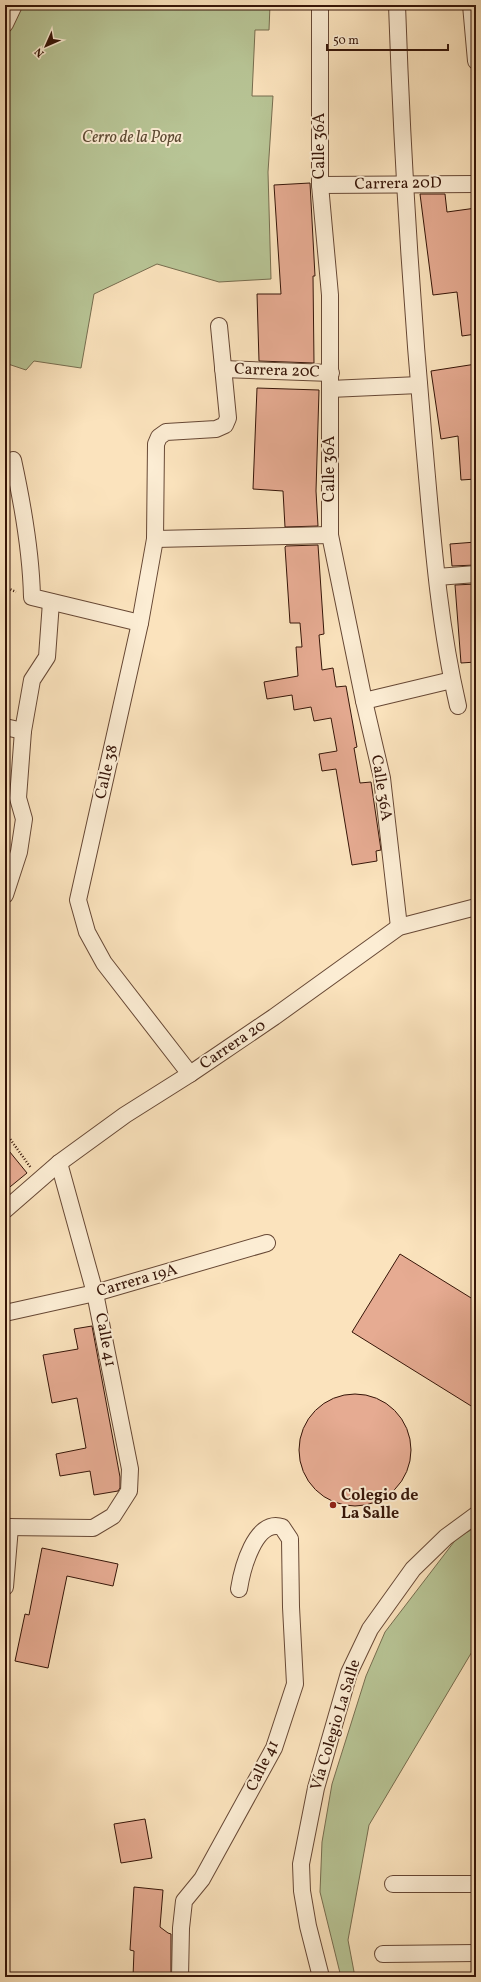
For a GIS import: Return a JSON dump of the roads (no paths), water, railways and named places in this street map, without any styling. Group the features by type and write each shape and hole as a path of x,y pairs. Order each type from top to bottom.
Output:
{"street":[{"path":"5,24 14,5"},
{"name":"Calle 36A","path":"320,5 320,185 330,295 330,535 364,701 382,778 399,927"},
{"path":"396,5 404,184 419,385 436,578 452,680 458,706"},
{"path":"471,5 476,62"},
{"name":"Carrera 20D","path":"320,185 476,184"},
{"path":"219,326 223,369"},
{"name":"Carrera 20C","path":"223,369 330,381 419,385"},
{"name":"Calle 38","path":"190,1074 104,963 87,932 78,900 140,623 155,539 156,444 159,437 166,432 216,429 225,425 228,418 223,369"},
{"path":"13,460 24,508 32,567 32,597 140,623"},
{"path":"155,539 330,535"},
{"path":"436,578 476,574"},
{"path":"5,895 19,852 24,819 18,798 23,731 32,680 47,657 51,602"},
{"path":"364,701 452,680"},
{"path":"5,727 23,731"},
{"name":"Carrera 20","path":"5,1210 59,1163 125,1115 190,1074 274,1017 399,927 476,907"},
{"name":"Calle 41","path":"8,1527 93,1528 113,1516 129,1491 130,1469 95,1293 59,1163"},
{"name":"Carrera 19A","path":"5,1314 95,1293 267,1243"},
{"name":"Vía Colegio La Salle","path":"321,1977 308,1926 302,1891 301,1864 316,1788 349,1673 370,1629 414,1569 446,1537 476,1515"},
{"name":"Calle 41","path":"180,1977 181,1928 184,1901 202,1879 274,1748 295,1684 291,1607 290,1539 282,1527 274,1525 265,1529 250,1549 242,1569 239,1589"},
{"path":"5,1587 8,1527"},
{"path":"393,1884 476,1884"},
{"path":"382,1954 476,1953"}],"place":[{"name":"Colegio de La Salle","path":"333,1505"}],"park label":[{"name":"Cerro de la Popa","path":"132,138"}]}
